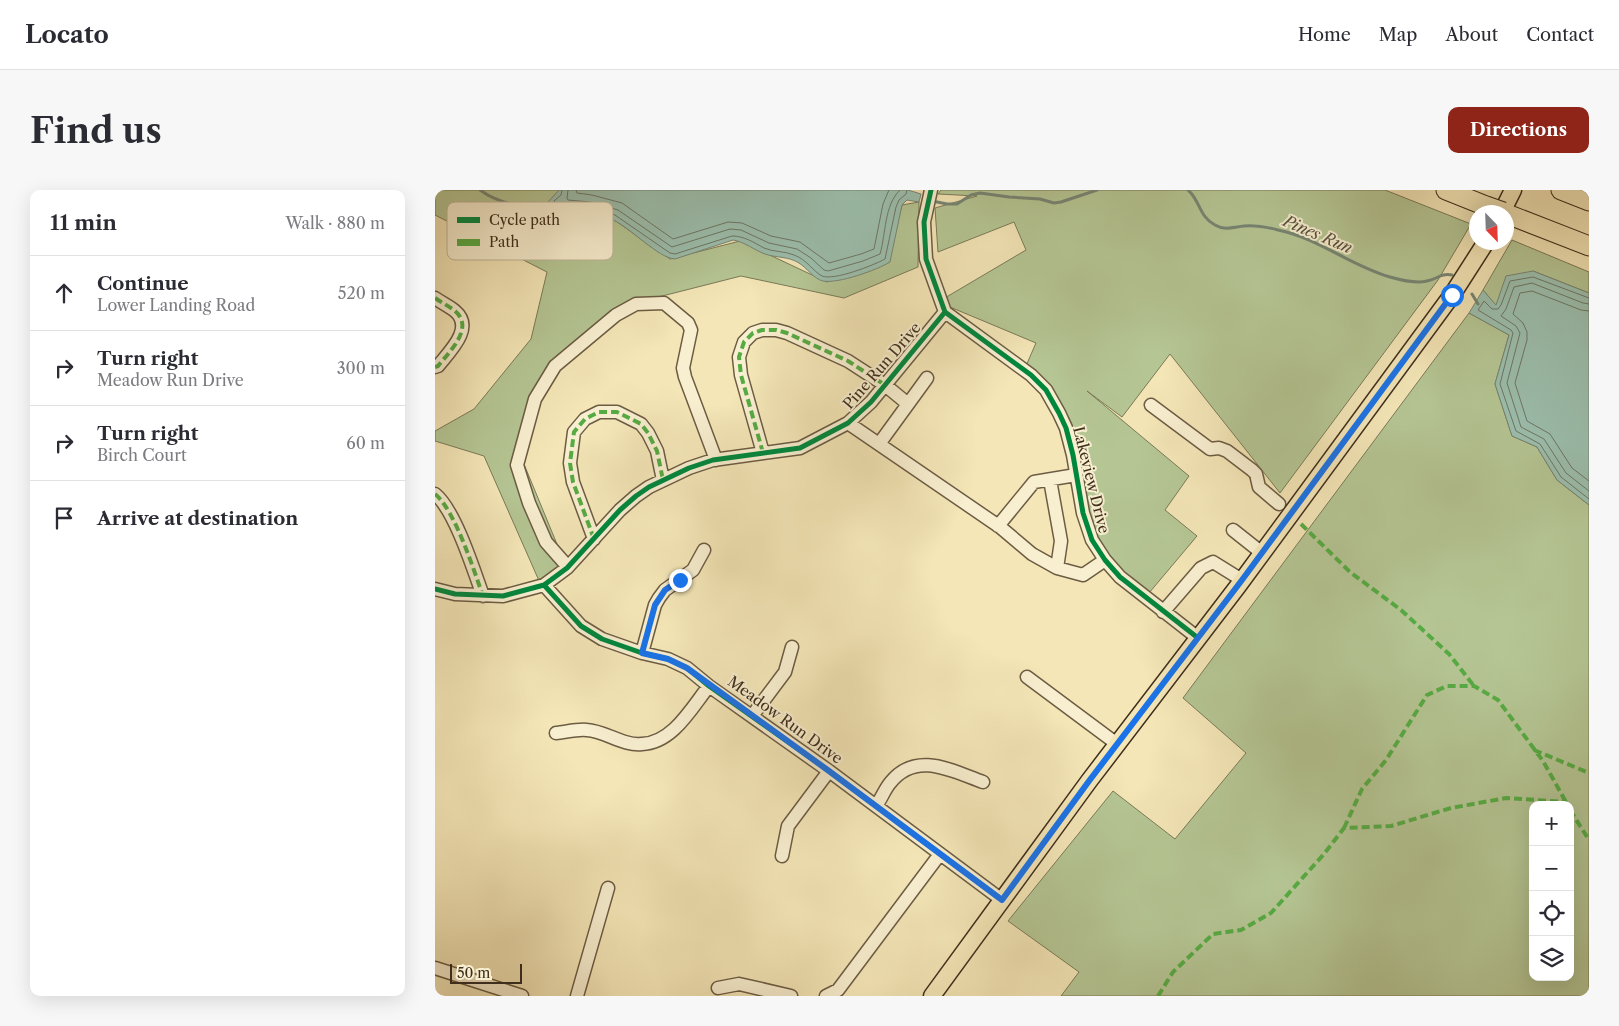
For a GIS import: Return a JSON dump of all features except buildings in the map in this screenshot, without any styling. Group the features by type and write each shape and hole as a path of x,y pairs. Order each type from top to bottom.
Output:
{"highway":[{"path":"1446,190 1484,205"},
{"path":"1561,190 1589,201"},
{"path":"1514,217 1589,246"}],"main road":[{"path":"1506,205 1513,190"},
{"path":"932,996 1117,744 1262,553 1287,510 1452,295 1481,250"}],"street":[{"path":"930,191 924,222 926,259 945,312"},
{"path":"435,298 455,311 463,323 463,328 457,342 438,366 435,367"},
{"path":"568,567 546,542 529,503 517,465 535,400 555,366 616,314 636,304 664,303 688,323 691,330 683,368 716,460"},
{"name":"Pine Run Drive","path":"435,589 455,594 503,596 543,585 568,567 636,496 663,480 689,468 716,460 800,448 848,423 861,414 945,312"},
{"name":"Lakeview Drive","path":"945,312 1031,375 1046,390 1066,428 1083,513 1092,540 1105,560 1120,577 1198,638"},
{"path":"763,453 741,376 739,358 744,342 753,334 762,330 776,330 787,333 848,360 885,385 908,404"},
{"path":"879,444 927,378"},
{"path":"1151,405 1210,449 1219,448 1227,451 1252,470 1259,487 1287,510"},
{"path":"594,539 573,482 570,463 574,432 585,420 599,412 617,412 641,424 657,451 663,480"},
{"path":"848,423 999,526 1032,554 1057,568 1083,575 1105,560"},
{"path":"999,526 1034,482 1076,475"},
{"path":"1050,480 1061,541 1057,568"},
{"path":"435,494 450,516 465,546 483,596"},
{"path":"1233,530 1262,553"},
{"path":"642,653 655,605 659,598 665,590 693,570 704,550"},
{"path":"1163,612 1201,568 1213,562 1242,580"},
{"name":"Meadow Run Drive","path":"543,585 581,626 601,639 642,653 668,659 687,668 709,686 877,806 1002,900"},
{"path":"752,716 785,672 792,646"},
{"path":"1027,677 1117,744"},
{"path":"556,732 587,730 641,745 655,741 668,734 682,721 709,686"},
{"path":"877,806 889,784 898,774 915,766 928,764 939,766 983,782"},
{"path":"782,856 788,826 829,771"},
{"path":"826,996 838,990 940,854"},
{"path":"577,996 608,888"},
{"path":"435,968 522,996"},
{"path":"718,988 739,984 791,996"}],"green space":[{"path":"435,190 571,190 560,202 447,202 447,221 435,215"},
{"path":"941,190 1385,190 1469,223 1469,227 1438,280 1280,493 1170,354 1122,417 1087,391 1189,476 1165,510 1197,536 1149,593 1141,595 1092,540 1066,428 1025,368 1036,343 938,302 1026,250 1014,222 938,252 935,208 977,196 938,194"},
{"path":"919,202 918,267 844,298 741,276 615,308 546,370 519,452 566,566 540,583 484,456 435,441 435,431 474,409 531,339 547,272 523,260 613,260 613,219 670,259 740,241 827,282 888,263 902,205"},
{"path":"1514,241 1589,272 1589,293 1533,271 1496,306 1483,290 1506,250 1514,250"},
{"path":"1469,313 1509,335 1495,384 1512,436 1537,447 1557,480 1589,505 1589,996 1061,996 1079,972 1008,921 1113,791 1175,839 1246,753 1183,698"}],"water":[{"path":"559,190 908,190 921,194 919,202 907,200 902,205 890,262 857,276 830,281 823,281 817,278 795,261 765,254 742,242 733,240 675,259 661,254 613,220 613,202 548,202"},
{"path":"1533,271 1589,293 1589,505 1557,480 1537,447 1512,436 1495,384 1509,335 1469,313 1483,290 1496,305 1506,276"}],"waterway":[{"name":"Pines Run","path":"480,190 505,202"},
{"name":"Pines Run","path":"932,201 957,204 971,195 980,193 1040,199 1054,203 1097,190"},
{"name":"Pines Run","path":"1188,190 1206,218 1219,227 1257,226 1293,234 1321,245 1376,272 1413,282 1423,282 1442,275 1452,275"},
{"name":"Pines Run","path":"1472,294 1478,304"}],"marked path":[{"path":"435,298 455,311 462,325 458,340 438,366 435,367"},
{"path":"763,453 741,375 739,357 744,342 753,333 762,330 776,330 787,333 848,361 885,385"},
{"path":"594,539 573,482 570,463 574,432 585,419 599,412 617,412 641,424 657,451 663,480"},
{"path":"435,494 450,513 457,527 483,596"},
{"path":"1301,524 1350,572 1401,610 1449,654 1474,686"},
{"path":"1344,828 1362,789 1386,760 1427,695 1447,686 1474,686 1498,700 1543,761 1565,801"},
{"path":"1534,750 1589,773"},
{"path":"1158,996 1173,972 1213,934 1241,930 1271,913 1324,854 1344,828 1391,826 1451,808 1506,798 1551,801"},
{"path":"1574,816 1589,840"}],"cycle path":[{"path":"931,190 924,222 926,259 945,312 1031,375 1046,390 1066,428 1073,455 1083,513 1092,540 1105,560 1120,577 1198,638"},
{"path":"435,589 455,594 503,596 544,585 567,568 620,510 649,487 689,468 713,460 800,448 848,423 871,402 945,312"},
{"path":"544,585 581,626 602,639 642,653 668,659 687,668 1002,900"}],"route":[{"path":"680,580 665,590 655,605 642,653 668,659 687,668 1002,900 1089,781 1242,580 1452,295"}]}
